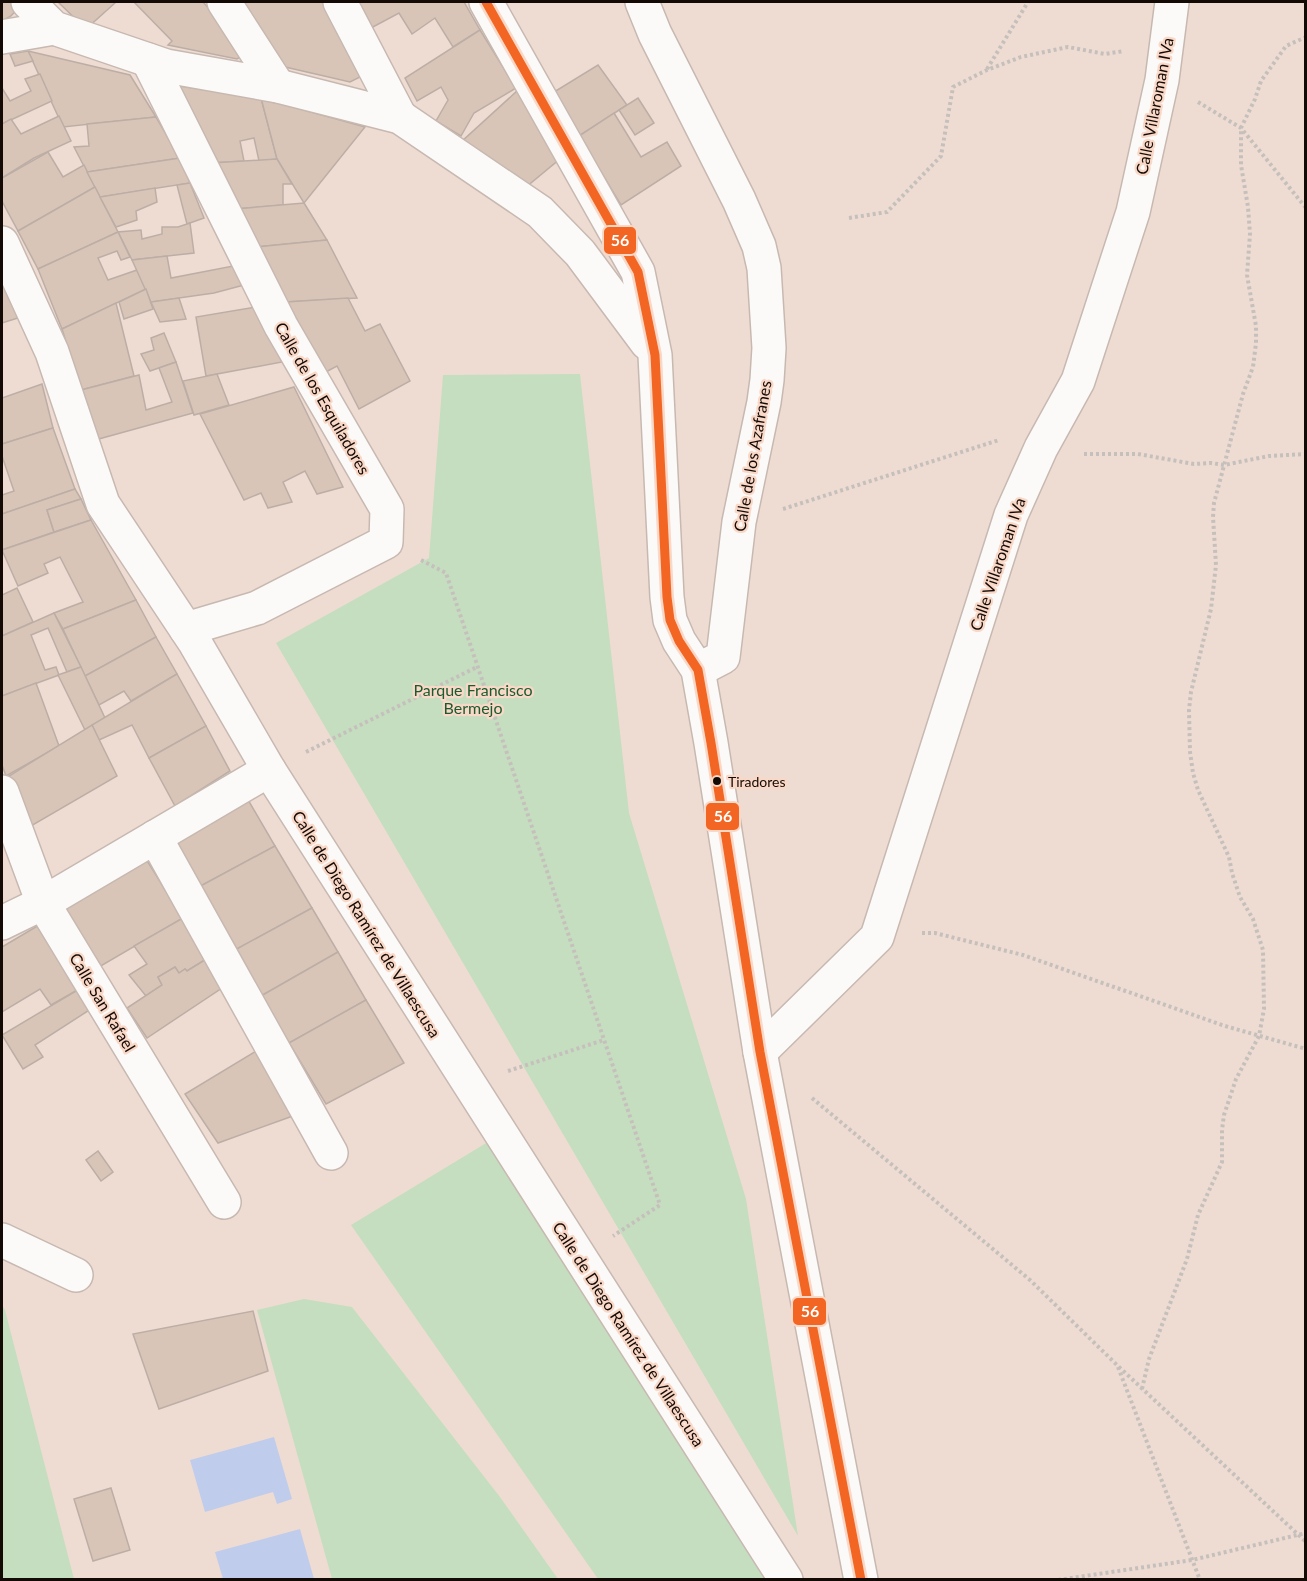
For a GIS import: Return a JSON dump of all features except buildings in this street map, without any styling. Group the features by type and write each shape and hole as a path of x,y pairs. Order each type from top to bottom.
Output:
{"street":[{"path":"28,2 54,28 166,66 278,86 400,117 540,212 580,253 655,355"},
{"path":"224,2 278,86"},
{"path":"340,2 400,117"},
{"path":"486,2 638,272 655,355 670,620 679,641 698,670 760,1052 861,1580"},
{"name":"Calle de los Azafranes","path":"642,2 655,34 739,200 759,246 764,268 769,348 767,380 759,431 739,522 723,657 698,670"},
{"name":"Calle Villaroman IVa","path":"760,1052 877,937 1011,515 1041,448 1078,381 1133,212 1162,80 1171,2"},
{"path":"2,37 54,28"},
{"name":"Calle de los Esquiladores","path":"148,60 281,326 387,509 386,542"},
{"name":"Calle de Diego Ramírez de Villaescusa","path":"2,243 52,352 104,504 186,629 269,770 786,1580"},
{"path":"186,629 257,608 386,542"},
{"path":"2,923 43,903 269,770"},
{"name":"Calle San Rafael","path":"2,792 43,903 224,1202"},
{"path":"155,837 331,1153"},
{"path":"2,1240 76,1275"}],"path":[{"path":"987,70 1028,2"},
{"path":"1142,1389 1149,1359 1187,1259 1198,1215 1222,1162 1222,1130 1231,1091 1244,1060 1259,1036 1264,1009 1263,950 1253,919 1237,889 1229,857 1198,790 1190,752 1189,710 1191,692 1211,609 1216,565 1214,503 1243,394 1253,368 1256,343 1256,326 1247,275 1250,234 1241,165 1241,128 1261,81 1286,46 1305,37"},
{"path":"849,218 887,212 941,156 954,87 987,70 1020,57 1068,47 1105,54 1166,45"},
{"path":"1162,80 1241,128 1305,208"},
{"path":"386,542 446,573 660,1205 580,1258"},
{"path":"269,770 477,667"},
{"path":"877,937 935,933 1023,955 1226,1026 1305,1049"},
{"path":"469,1084 604,1040"},
{"path":"760,1052 849,1130 1030,1280 1305,1542"},
{"path":"1118,1366 1200,1580"},
{"path":"1058,1580 1192,1560 1305,1533"}],"green space":[{"name":"Parque Francisco Bermejo","path":"580,374 629,813 746,1199 798,1536 276,643 429,558 443,375"},
{"path":"501,1134 786,1579 598,1579 351,1225"},
{"path":"304,1299 352,1307 500,1497 558,1579 332,1579 257,1310"},
{"path":"2,1305 5,1310 74,1579 2,1579"}],"water":[{"path":"274,1437 292,1499 277,1504 273,1492 205,1512 190,1460"},
{"path":"300,1529 314,1579 223,1579 215,1552"}],"transit line":[{"name":"56","path":"486,2 638,272 655,355 670,620 679,641 698,670 760,1052 861,1580"}],"place":[{"name":"Tiradores","path":"717,781"}]}
